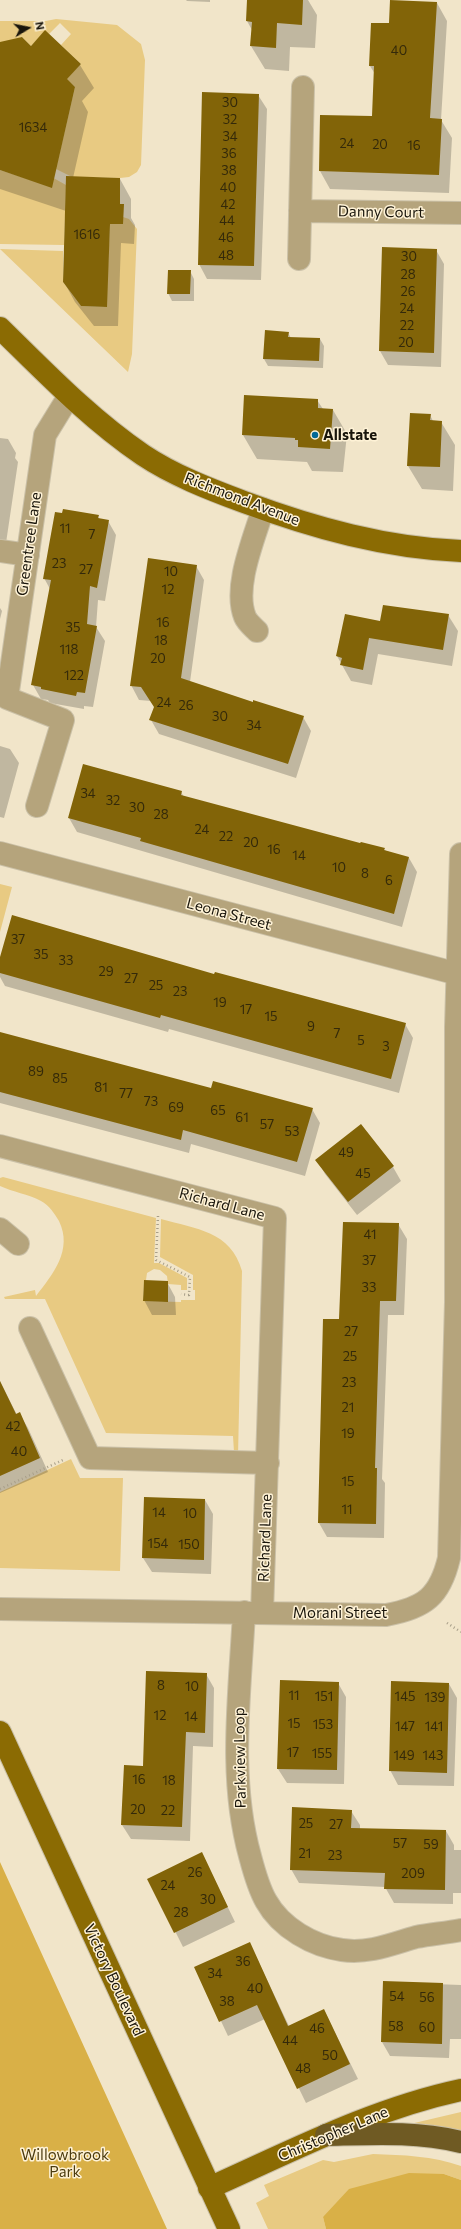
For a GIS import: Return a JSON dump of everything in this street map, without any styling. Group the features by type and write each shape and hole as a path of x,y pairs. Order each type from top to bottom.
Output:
{"highway":[{"path":"326,2135 427,2135 461,2142"}],"main road":[{"name":"Richmond Avenue","path":"0,328 69,396 143,455 201,486 320,528 379,542 439,550 461,551"},
{"name":"Victory Boulevard","path":"0,1732 229,2229"},
{"name":"Christopher Lane","path":"209,2188 326,2135 391,2109 433,2096 461,2090"}],"street":[{"path":"299,260 302,87"},
{"name":"Danny Court","path":"300,211 461,213"},
{"name":"Greentree Lane","path":"37,806 63,720 7,698 45,435 69,396"},
{"path":"257,631 245,618 241,603 242,584 248,557 264,509"},
{"path":"0,551 28,555"},
{"name":"Leona Street","path":"0,853 458,974"},
{"name":"Morani Street","path":"0,1609 386,1615 414,1608 429,1598 440,1586 449,1558 459,1302 458,974 461,854"},
{"name":"Richard Lane","path":"0,1146 275,1218 268,1463 253,1612"},
{"path":"0,1229 18,1244"},
{"path":"30,1328 90,1458 268,1463"},
{"name":"Parkview Loop","path":"253,1612 238,1731 237,1788 242,1827 256,1880 267,1902 282,1920 297,1934 319,1945 343,1950 366,1950 418,1937 461,1930"}],"path":[{"path":"158,1216 156,1260 190,1277 189,1294 181,1294"},
{"path":"0,1489 70,1457"},
{"path":"447,1623 461,1632"}],"shaded area":[{"path":"56,19 117,25 141,44 145,60 141,165 137,172 129,177 72,177 56,169 75,87 66,79 81,64 61,45 71,34 60,23 49,34 45,31 31,46 22,37 0,46 0,21 46,21"},
{"path":"0,170 37,182 41,171 66,185 64,245 0,244"},
{"path":"123,217 129,219 137,229 132,354 128,372 0,249 63,251 63,282 81,306 106,307 110,224 123,224"},
{"path":"0,884 12,887 0,932"},
{"path":"3,1177 156,1218 154,1263 159,1263 187,1278 187,1290 181,1290 181,1285 168,1284 167,1276 160,1270 154,1269 147,1273 146,1280 144,1281 143,1301 181,1302 181,1300 195,1300 193,1275 160,1257 161,1219 199,1229 221,1240 230,1247 237,1258 242,1271 238,1456 234,1452 233,1436 106,1433 45,1299 5,1299 4,1297 35,1290 36,1296 49,1279 59,1261 64,1242 63,1232 59,1221 49,1207 36,1199 0,1186 0,1178"},
{"path":"71,1459 80,1478 123,1478 120,1571 0,1568 0,1492"},
{"path":"461,2112 461,2132 410,2124"},
{"path":"373,2154 440,2160 461,2166 461,2180 444,2174 323,2217 326,2229 268,2229 256,2203 269,2196 264,2185 323,2160 334,2162"}],"green space":[{"name":"Willowbrook Park","path":"0,1862 167,2229 0,2229"},
{"path":"409,2173 444,2174 461,2180 461,2229 326,2229 323,2217 349,2189"}],"building":[{"path":"247,0 303,0 302,25 277,23 276,48 250,46 252,22 246,21"},
{"path":"390,0 437,2 430,118 442,119 439,175 319,171 320,115 372,116 374,66 369,66 371,23 389,23"},
{"path":"45,30 81,64 67,79 75,87 52,188 0,170 0,42 22,37 31,46"},
{"path":"202,92 259,94 254,266 198,265"},
{"path":"66,176 120,178 120,204 124,204 123,224 110,224 107,307 81,306 63,282"},
{"path":"382,247 437,249 434,353 379,351"},
{"path":"168,270 191,270 190,294 167,294"},
{"path":"265,330 289,332 288,337 320,338 319,361 263,359"},
{"path":"244,395 318,399 318,408 333,409 330,449 298,447 298,440 295,440 295,438 242,435"},
{"path":"410,413 431,414 430,420 442,421 440,467 407,466"},
{"path":"63,509 99,515 98,518 109,520 97,588 90,586 87,624 97,626 85,693 77,692 76,696 41,689 41,687 31,685 51,580 43,579 55,512 62,513"},
{"path":"148,558 197,565 181,678 253,702 253,700 304,716 288,764 149,720 154,707 141,687 130,686"},
{"path":"383,605 449,614 443,650 369,638 363,670 340,665 342,658 336,656 345,614 380,621"},
{"path":"83,764 182,791 181,795 360,843 385,848 384,850 409,857 394,914 140,841 141,838 68,818"},
{"path":"12,915 214,974 215,972 406,1023 391,1079 161,1015 160,1018 0,973 0,957"},
{"path":"0,1032 211,1088 213,1081 313,1108 297,1162 183,1130 181,1140 0,1092"},
{"path":"361,1124 394,1166 348,1202 315,1160"},
{"path":"343,1222 399,1223 396,1301 380,1301 375,1468 377,1468 376,1524 318,1523 323,1319 339,1319"},
{"path":"144,1280 168,1281 168,1302 143,1301"},
{"path":"0,1381 16,1414 20,1412 40,1458 0,1476"},
{"path":"144,1497 205,1499 204,1560 142,1558"},
{"path":"146,1671 207,1673 205,1733 186,1732 182,1827 121,1825 124,1765 143,1766"},
{"path":"280,1680 339,1682 337,1770 277,1769"},
{"path":"391,1681 449,1683 447,1773 389,1771"},
{"path":"292,1807 352,1810 351,1828 446,1830 445,1890 384,1889 385,1873 290,1870"},
{"path":"202,1852 228,1907 174,1933 147,1879"},
{"path":"250,1942 288,2026 324,2009 350,2064 297,2089 257,2005 219,2022 194,1967"},
{"path":"383,1981 443,1983 442,2044 381,2042"}],"place":[{"name":"Allstate","path":"315,435"}]}
